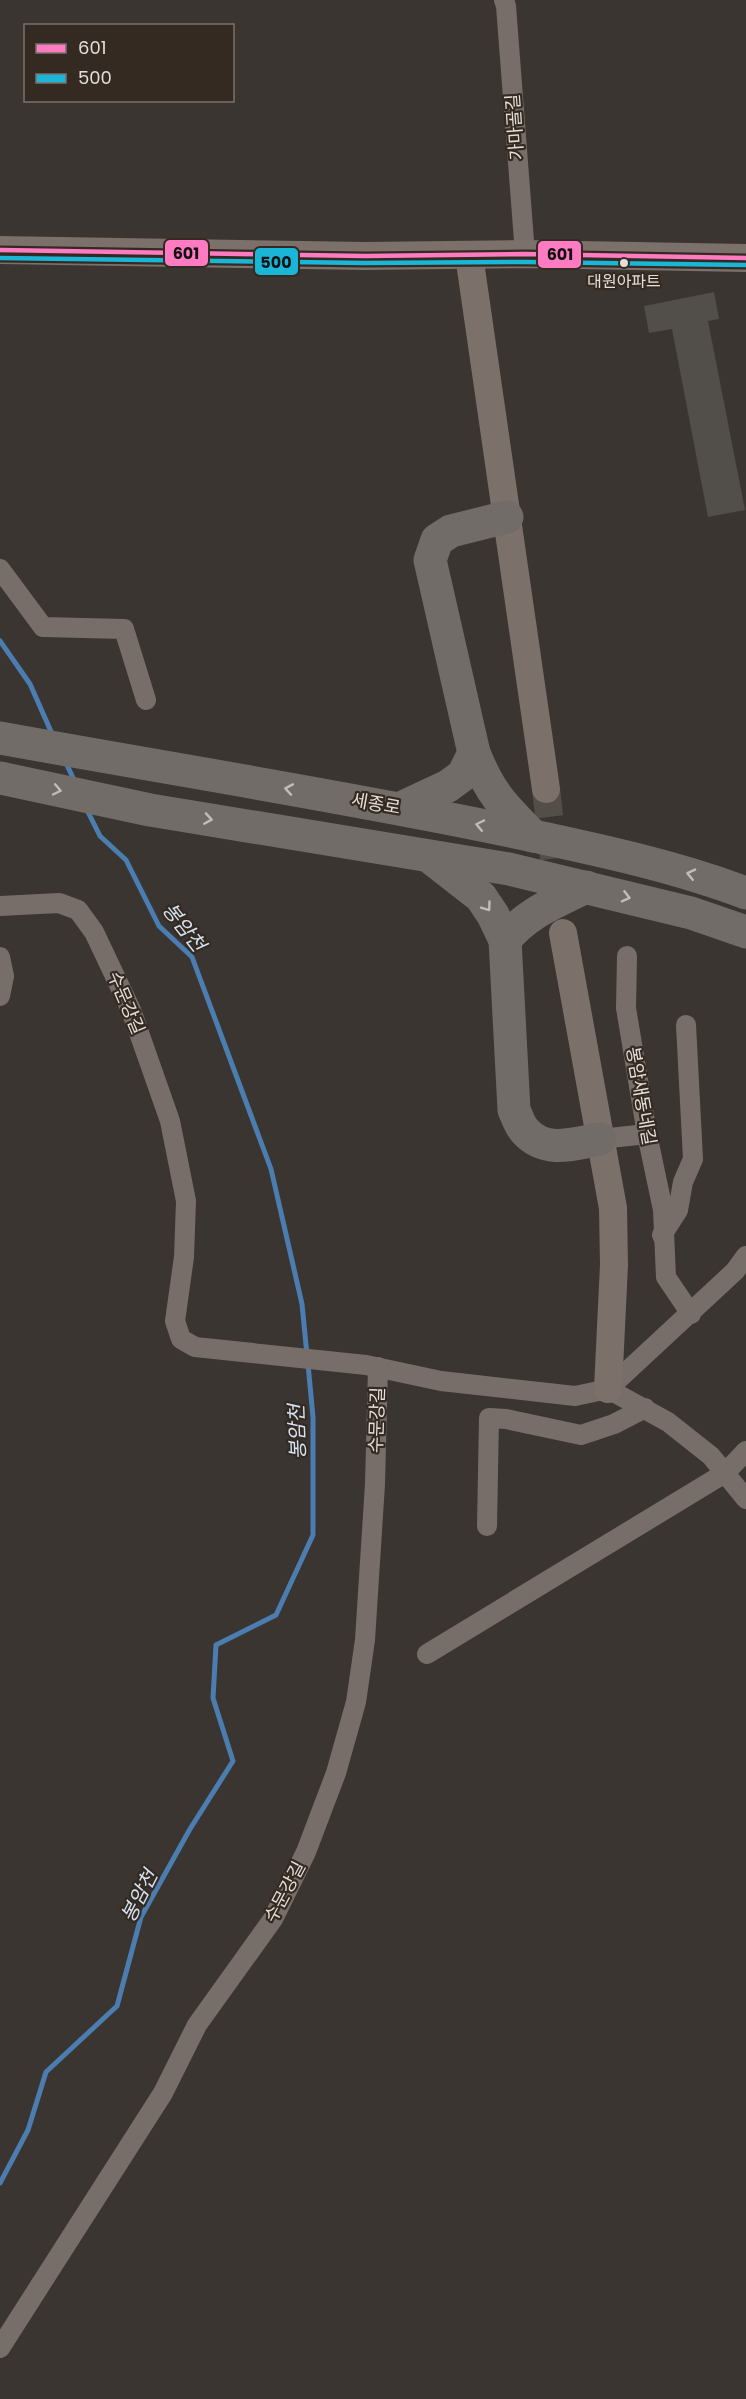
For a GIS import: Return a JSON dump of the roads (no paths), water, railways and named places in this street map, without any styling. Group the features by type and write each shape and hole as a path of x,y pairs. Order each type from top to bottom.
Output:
{"highway":[{"path":"507,517 451,531 437,540 430,560 474,753 485,780 498,800 532,836"},
{"name":"세종로","path":"0,738 401,808 532,836 703,877 746,893"},
{"path":"401,808 448,786 463,775 474,753"},
{"path":"0,778 150,810 509,869 691,913 746,932"},
{"path":"427,855 481,897 494,915 504,940 514,1110 524,1130 540,1143 559,1147 600,1139"},
{"path":"504,940 518,924 532,914 586,887"}],"street":[{"name":"가마골길","path":"504,0 507,6 525,254"},
{"path":"0,250 366,256 525,254 746,258"},
{"path":"469,255 546,789"},
{"path":"0,569 43,627 124,629 146,700"},
{"name":"수문강길","path":"0,906 59,903 78,910 94,932 131,1010 170,1120 186,1201 184,1257 175,1321 182,1340 195,1347 372,1366 441,1381 575,1396 608,1389"},
{"path":"562,933 613,1208 614,1265 608,1389"},
{"name":"봉암새동네길","path":"627,956 626,1008 647,1134 663,1210 662,1235 666,1277 691,1314"},
{"path":"0,957 4,976 0,996"},
{"path":"662,1235 678,1210 683,1182 693,1159 687,1025"},
{"path":"600,1139 647,1134"},
{"path":"608,1389 742,1269"},
{"name":"수문강길","path":"0,2348 163,2093 197,2025 273,1919 306,1852 336,1773 356,1701 365,1640 375,1484 372,1366"},
{"path":"608,1389 645,1408 711,1456 746,1499"},
{"path":"488,1526 489,1418 506,1419 581,1435 614,1424 645,1408"},
{"path":"427,1653 725,1473 746,1451"}],"waterway":[{"name":"봉암천","path":"0,641 30,684 53,736"},
{"name":"봉암천","path":"65,761 75,782"},
{"name":"봉암천","path":"87,810 100,836 126,860 159,926 192,957 271,1169 302,1304 307,1355"},
{"name":"봉암천","path":"0,2183 28,2130 46,2072 117,2006 141,1917 190,1829 233,1761 213,1698 216,1645 276,1615 313,1535 313,1417 308,1364"}],"tunnel":[{"path":"546,789 559,901"}],"place":[{"name":"대원아파트","path":"624,263"}]}
